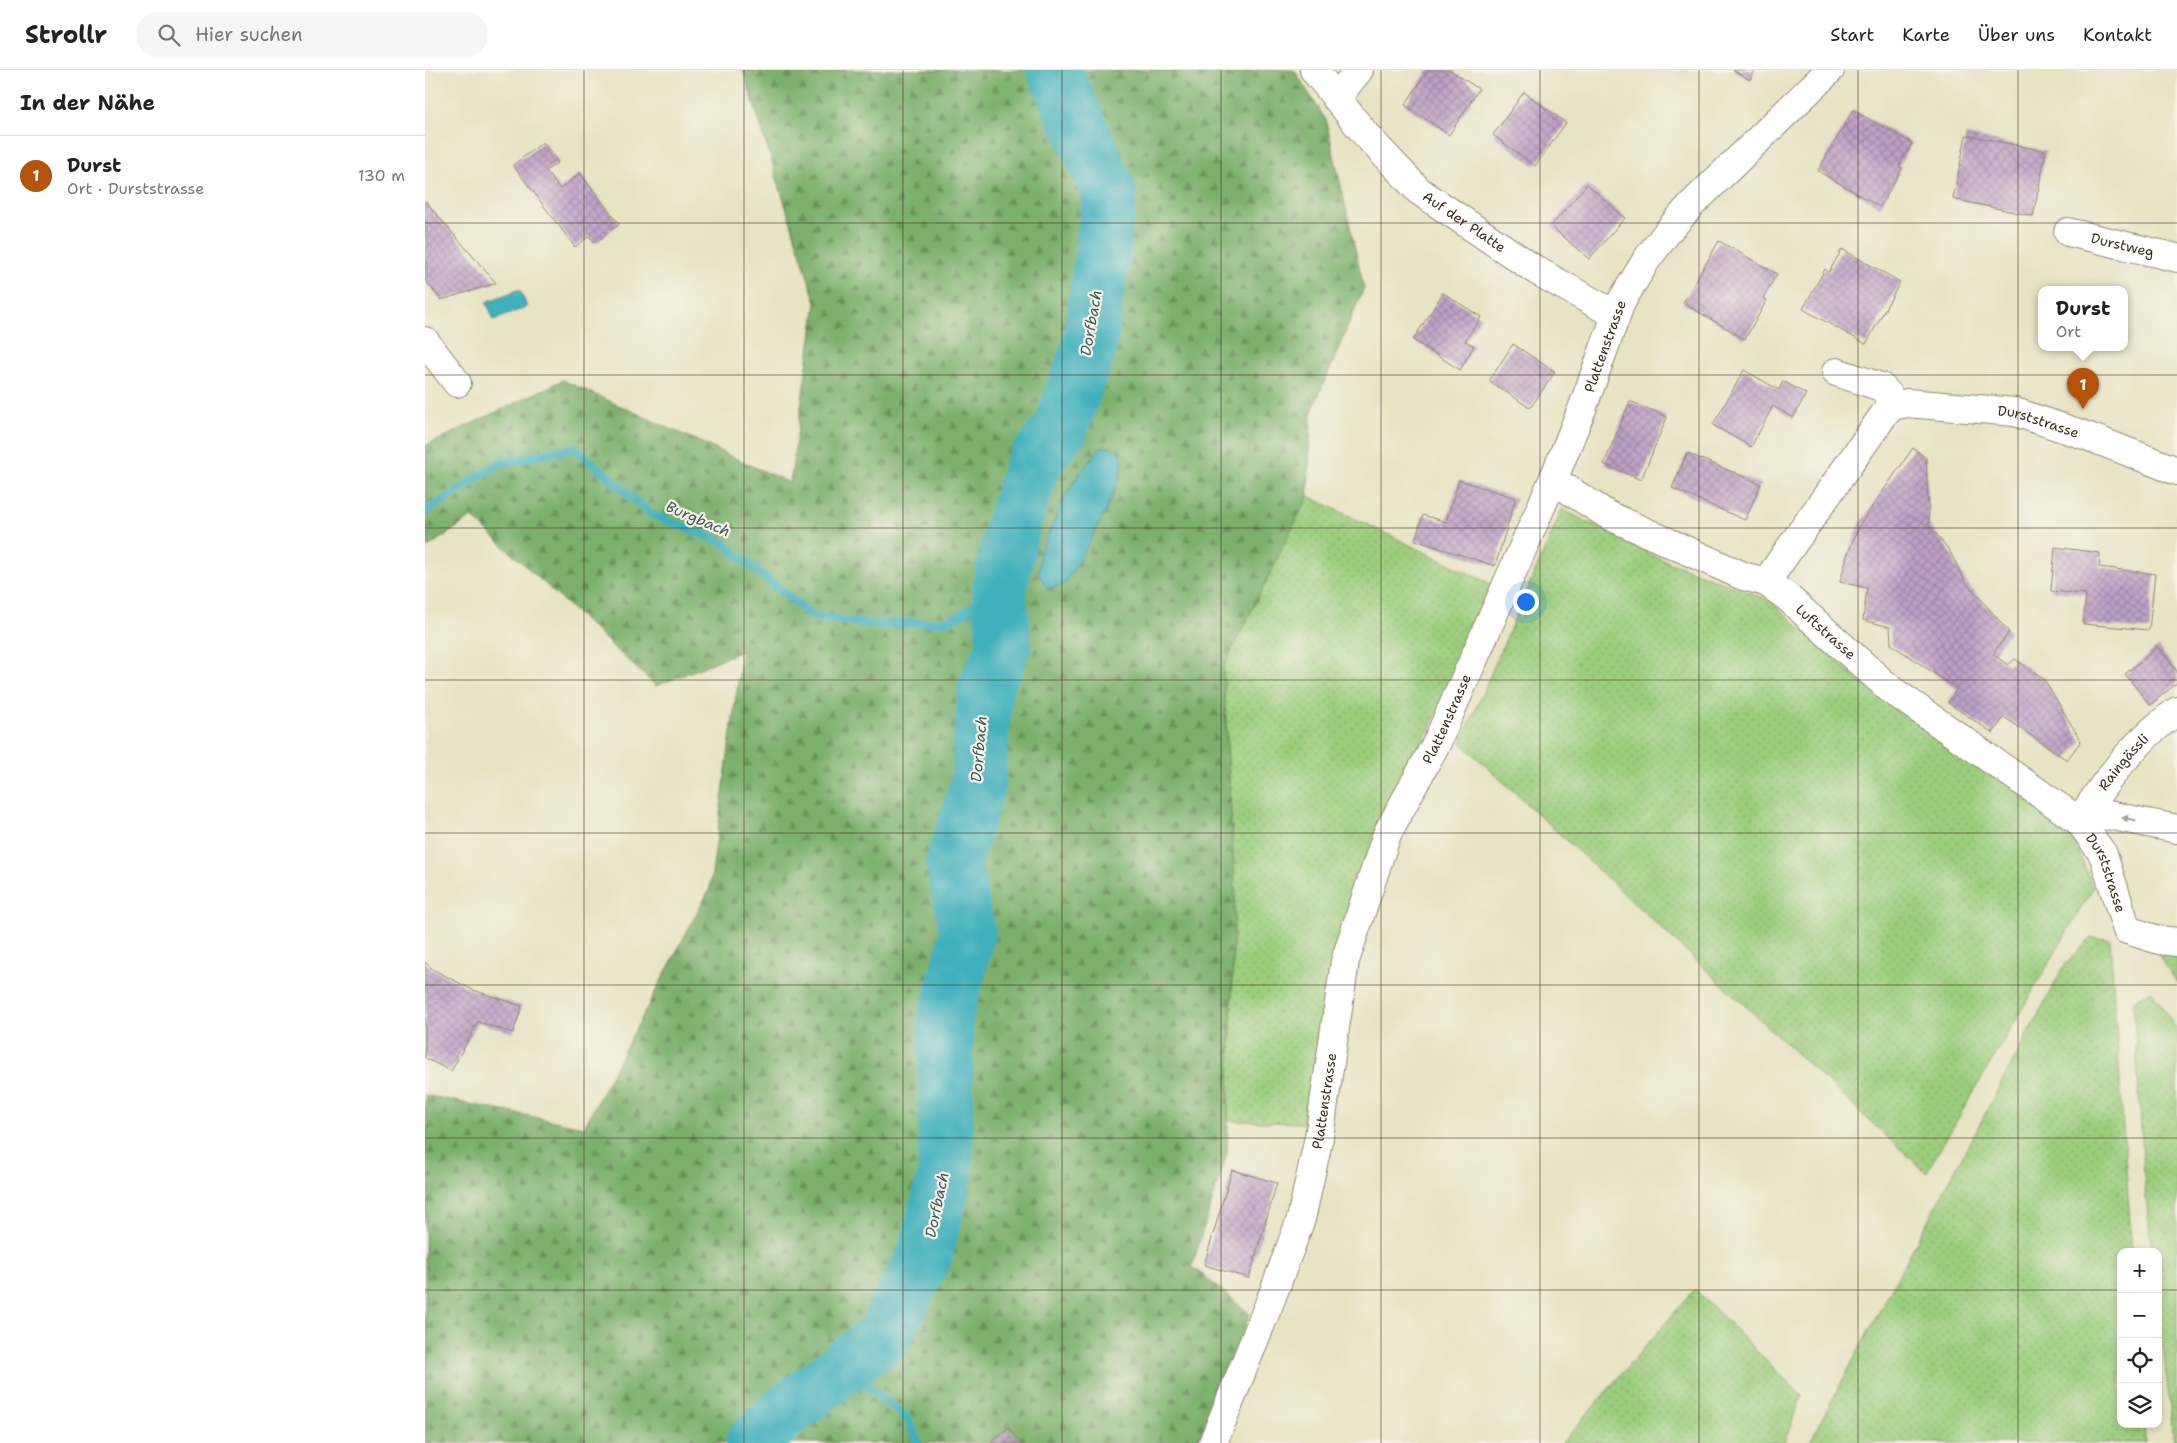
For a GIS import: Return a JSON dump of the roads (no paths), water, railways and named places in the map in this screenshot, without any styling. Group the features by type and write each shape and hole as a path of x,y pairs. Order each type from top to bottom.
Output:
{"street":[{"name":"Auf der Platte","path":"1314,70 1366,135 1419,191 1537,271 1616,316"},
{"path":"1336,98 1359,70"},
{"name":"Plattenstrasse","path":"1213,1443 1301,1219 1319,1138 1345,961 1387,834 1437,742 1553,480 1582,409 1621,302 1647,259 1692,204 1830,70"},
{"name":"Durstweg","path":"2068,232 2177,258"},
{"path":"425,341 457,383"},
{"path":"1766,582 1892,406 1888,394 1881,387 1836,372"},
{"name":"Durststrasse","path":"1892,406 1907,403 1929,404 2015,412 2087,436 2177,470"},
{"name":"Luftstrasse","path":"1553,480 1608,515 1743,576 1766,582 1786,596 1890,689 2079,821"},
{"name":"Raingässli","path":"2079,821 2109,776 2133,749 2154,728 2177,711"},
{"path":"2079,821 2108,815 2177,829"},
{"name":"Durststrasse","path":"2079,821 2103,854 2127,930 2159,940 2177,942"}],"water":[{"path":"520,289 527,307 494,320 486,302"},
{"path":"1101,447 1112,447 1122,454 1122,466 1111,500 1065,584 1047,589 1038,573 1040,551 1066,495 1079,474"}],"waterway":[{"name":"Dorfbach","path":"753,1443 784,1413 883,1337 925,1255 945,1175 946,1016 968,933 953,863 978,784 985,689 1004,646 999,593 1011,532 1033,464 1060,429 1090,345 1110,194 1054,70"},
{"name":"Burgbach","path":"425,512 500,463 575,448 651,514 722,542 812,616 874,625 949,621 999,593"},
{"path":"844,1367 907,1418 918,1443"}],"place":[{"name":"Durst","path":"2083,409"}]}
